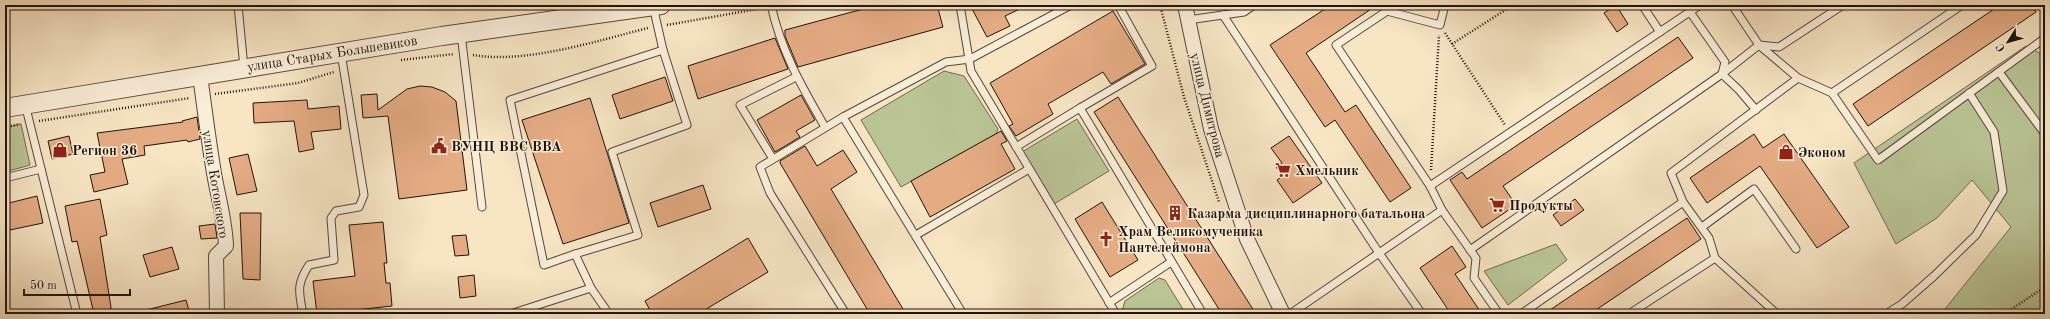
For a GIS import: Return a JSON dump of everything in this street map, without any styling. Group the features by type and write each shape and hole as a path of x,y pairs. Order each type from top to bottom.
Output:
{"street":[{"name":"улица Димитрова","path":"1185,5 1213,136 1247,239 1283,314"},
{"name":"улица Старых Большевиков","path":"5,108 200,74 244,68 342,61 461,34 657,6"},
{"name":"улица Котовского","path":"200,74 213,168 226,231 226,246 216,256 217,314"}],"lane":[{"path":"238,5 244,68"},
{"path":"960,5 971,71 1116,314"},
{"path":"846,314 770,193 760,167 842,117 946,62 970,59 1071,5"},
{"path":"1016,147 1152,66 1118,5"},
{"path":"1188,20 1244,12 1254,5"},
{"path":"1445,5 1440,25 1387,11 1336,45 1430,186 1442,210 1476,258 1474,278 1499,314"},
{"path":"1642,5 1660,32"},
{"path":"1430,186 1700,5"},
{"path":"1732,5 1759,45 1798,78 1832,93 1878,160 2045,38"},
{"path":"1470,250 1722,74 1759,45 1779,47 1843,5"},
{"path":"1832,93 1962,5"},
{"path":"657,6 657,26 663,50 687,125 612,152 638,235 544,265 510,100 663,50"},
{"path":"771,6 775,24 796,77 825,127"},
{"path":"1690,12 1725,62 1722,74"},
{"path":"1223,15 1379,253 1422,314"},
{"path":"461,34 482,207"},
{"path":"303,314 299,288 301,278 309,265 334,260 331,218 336,212 359,207 364,196 342,61"},
{"path":"1999,72 2045,134"},
{"path":"1722,74 1739,90 1756,110"},
{"path":"773,159 740,105 796,77"},
{"path":"1777,314 1715,258 1709,238 1683,202 1671,173 1798,78"},
{"path":"1886,314 1902,304 1934,276 1976,234 2003,191 1994,132 1969,93"},
{"path":"25,104 77,314"},
{"path":"1080,108 1203,314"},
{"path":"842,117 916,235 963,314"},
{"path":"5,178 41,169"},
{"path":"916,235 1029,169"},
{"path":"1702,227 1754,190 1796,248"},
{"path":"1521,314 1683,202"},
{"path":"1290,314 1442,210"},
{"path":"575,254 591,288 609,314"},
{"path":"1629,314 1715,258"},
{"path":"1109,303 1171,262"},
{"path":"510,314 591,288"}],"path":[{"path":"1452,44 1513,5"},
{"path":"395,61 464,53 488,58 514,57 557,50 657,26 771,6"},
{"path":"1440,25 1510,133"},
{"path":"1430,186 1440,25"},
{"path":"5,127 203,96 298,83 342,61"},
{"path":"2004,314 2045,287"}],"green space":[{"path":"2026,46 2045,56 2045,314 1941,314 2011,227 1972,180 1937,218 1896,244 1854,163"},
{"path":"944,71 964,76 998,129 996,134 901,187 861,120"},
{"path":"1077,119 1109,171 1054,204 1022,152"},
{"path":"21,124 30,165 5,172 5,128"},
{"path":"1556,244 1567,260 1508,305 1484,271"},
{"path":"1159,278 1165,280 1186,314 1123,314 1122,311 1125,301"}],"building":[{"path":"878,5 937,5 943,27 798,67 785,36 785,30"},
{"path":"970,5 1028,5 1005,16 1010,26 987,37"},
{"path":"1331,5 1377,5 1306,53 1345,112 1356,105 1411,188 1390,202 1335,120 1325,127 1270,45"},
{"path":"1616,5 1628,24 1617,32 1604,13"},
{"path":"2000,5 2031,5 2036,12 1868,126 1853,104"},
{"path":"1113,11 1145,64 1111,84 1103,72 1048,104 1053,114 1016,136 1009,126 1013,124 990,83"},
{"path":"1678,37 1693,58 1503,186 1516,205 1482,228 1450,180 1462,172 1467,179"},
{"path":"775,38 788,69 698,99 688,66"},
{"path":"665,77 673,101 620,119 612,95"},
{"path":"420,86 432,87 445,92 456,101 467,190 399,199 388,116 363,118 361,95 377,94 378,110 407,89"},
{"path":"801,95 815,120 796,131 800,137 775,152 757,120"},
{"name":"Казарма дисциплинарного батальона","path":"1118,97 1256,314 1222,314 1094,112"},
{"path":"590,98 629,223 563,244 522,120"},
{"path":"307,100 308,109 339,106 341,129 311,132 314,149 299,152 294,121 254,123 253,103"},
{"path":"197,117 200,139 188,142 187,140 144,146 145,155 122,159 128,184 94,192 90,175 105,172 97,133 183,122 182,121"},
{"path":"1001,131 1007,141 1001,144 1015,169 930,217 911,181"},
{"path":"1754,134 1763,148 1784,134 1849,227 1817,248 1760,166 1707,203 1690,178"},
{"path":"69,136 73,154 52,159 48,141"},
{"path":"1289,136 1322,183 1293,203 1277,180 1283,176 1276,167 1282,163 1271,148"},
{"path":"805,146 817,166 843,150 857,172 831,189 906,314 870,314 780,163 780,161"},
{"path":"248,154 257,191 237,195 229,158"},
{"path":"703,185 711,209 658,227 650,203"},
{"path":"37,196 43,223 5,231 5,204"},
{"path":"100,199 107,235 100,237 112,314 94,314 77,241 72,242 65,206"},
{"path":"1575,199 1584,210 1561,226 1553,215"},
{"name":"Храм Великомученика Пантелеймона","path":"1102,202 1138,260 1110,277 1075,219"},
{"path":"240,213 261,213 260,280 243,279"},
{"path":"1687,218 1701,239 1590,314 1544,314"},
{"path":"383,222 387,263 384,263 386,283 390,283 392,306 317,314 313,281 355,276 349,225"},
{"path":"215,224 217,238 201,239 199,226"},
{"path":"466,235 469,255 455,256 452,236"},
{"path":"748,238 768,272 698,314 652,314 645,301"},
{"path":"1452,246 1466,267 1455,274 1482,314 1451,314 1420,268"},
{"path":"172,247 179,269 150,277 143,255"},
{"path":"474,275 476,296 460,298 458,277"},
{"path":"186,300 190,314 146,314 146,310"}],"place":[{"name":"ВУНЦ ВВС ВВА","path":"439,146"},
{"name":"Регион 36","path":"60,150"},
{"name":"Эконом","path":"1786,152"},
{"name":"Хмельник","path":"1283,170"},
{"name":"Продукты","path":"1497,205"},
{"name":"Казарма дисциплинарного батальона","path":"1175,213"},
{"name":"Храм Великомученика Пантелеймона","path":"1106,239"}]}
